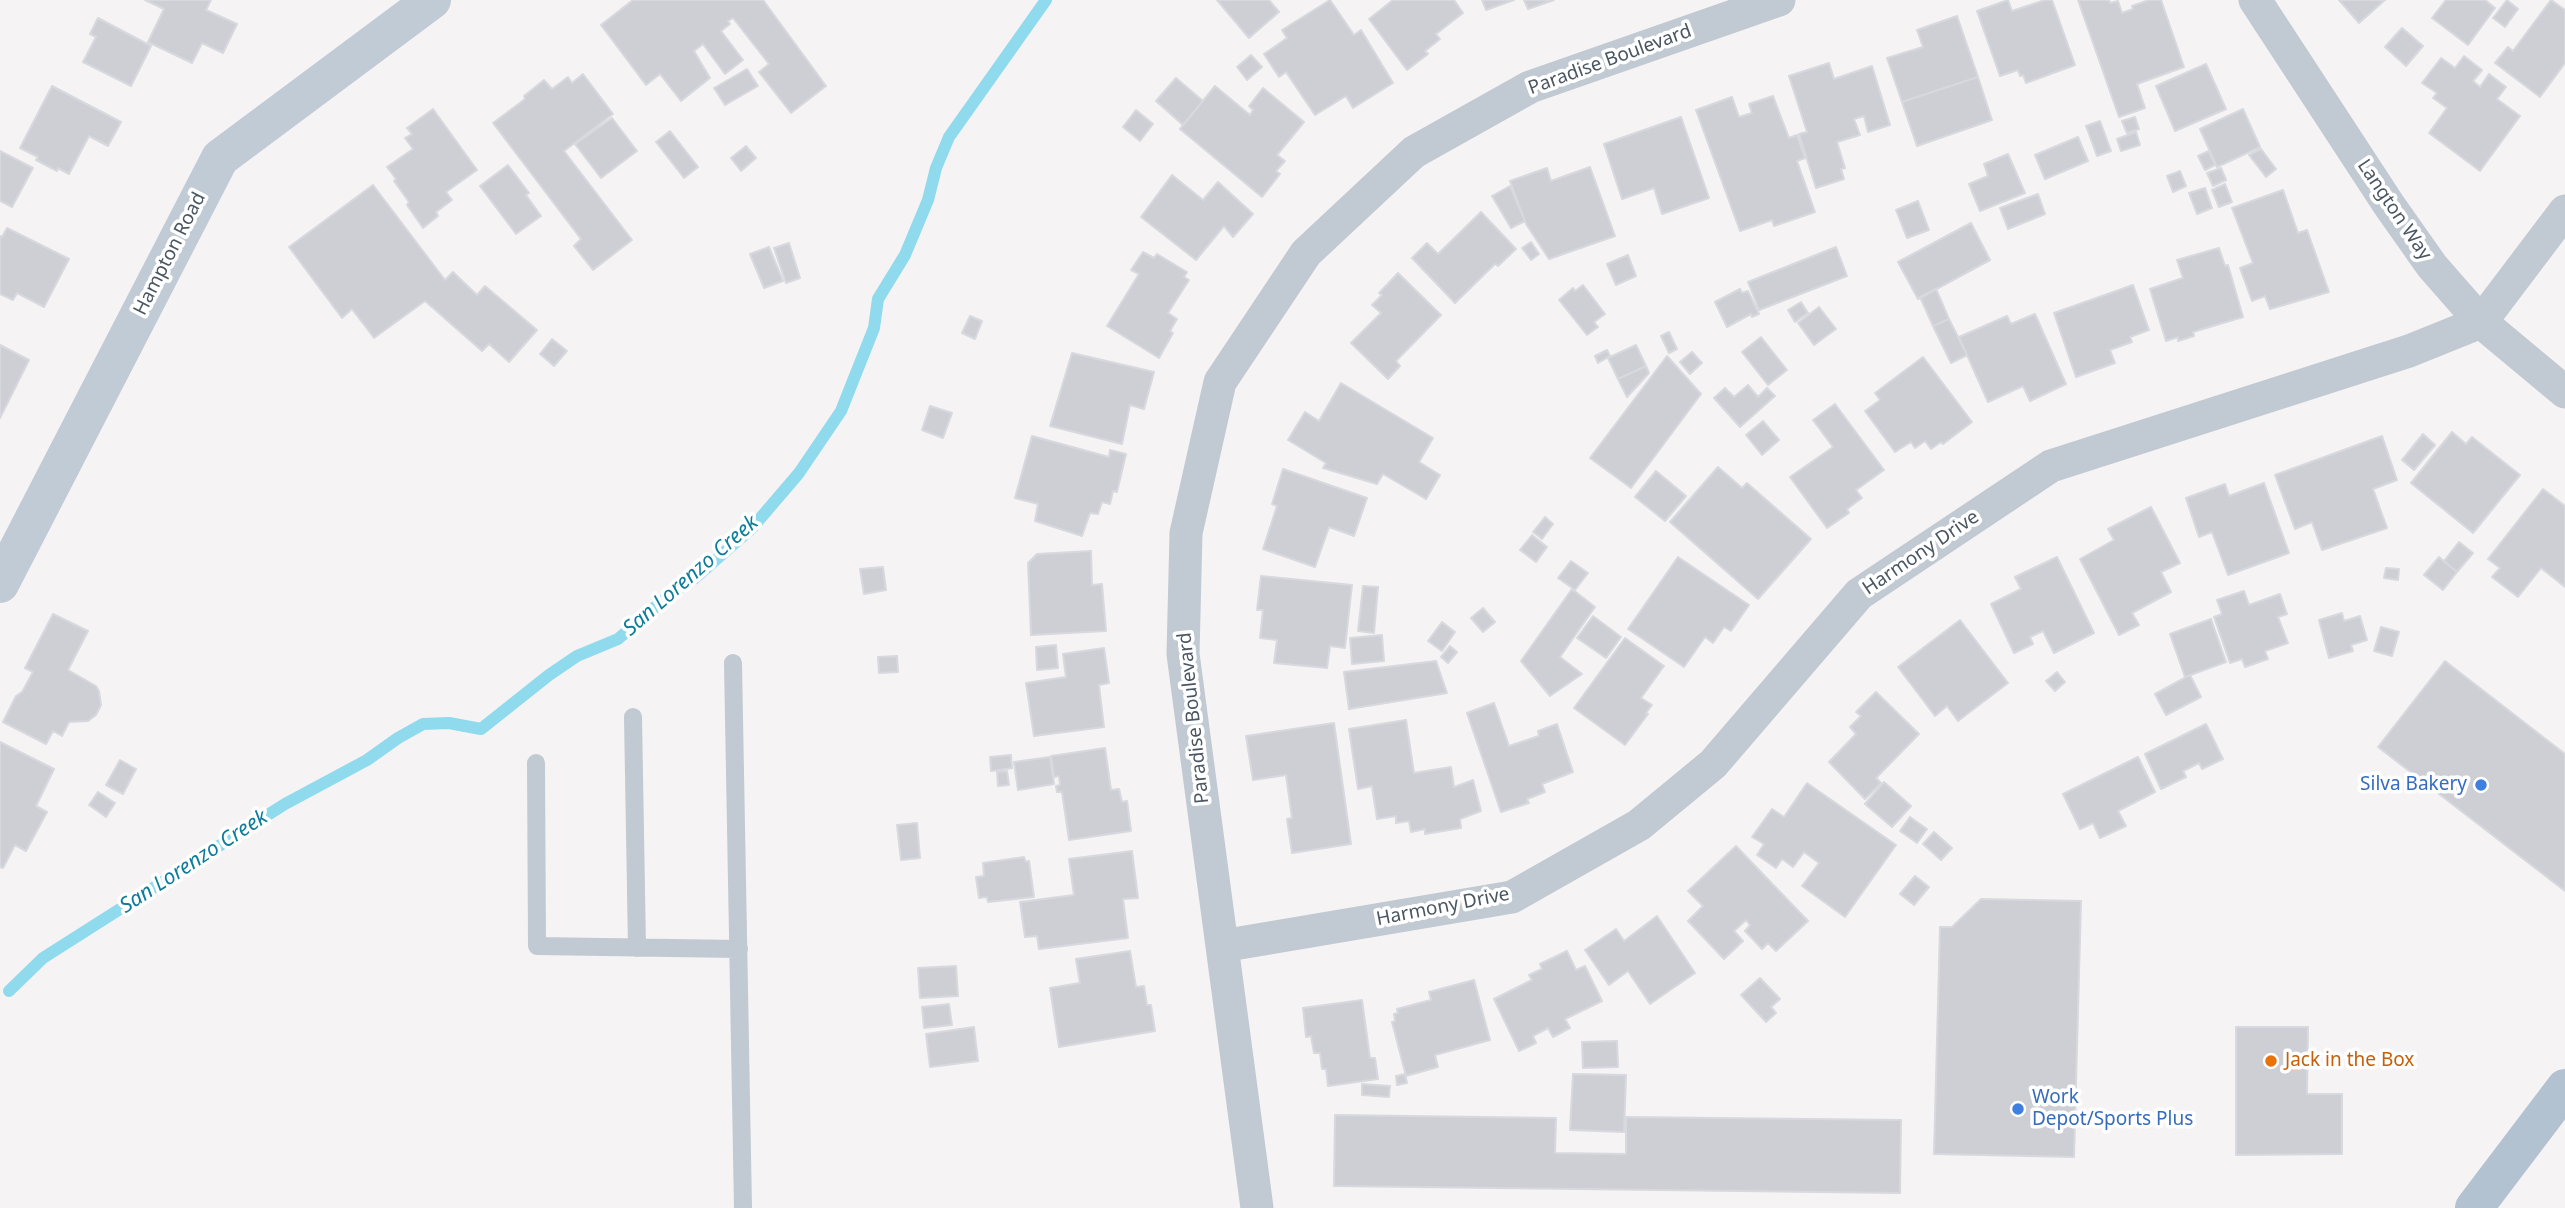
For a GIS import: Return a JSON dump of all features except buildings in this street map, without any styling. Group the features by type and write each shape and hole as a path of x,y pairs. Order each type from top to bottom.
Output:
{"main road":[{"path":"2474,1208 2565,1088"}],"street":[{"name":"Hampton Road","path":"0,584 8,546 220,158 432,0"},
{"name":"Paradise Boulevard","path":"1257,1208 1183,654 1186,533 1220,382 1306,253 1413,152 1530,87 1779,0"},
{"name":"Langton Way","path":"2255,0 2432,266 2482,322 2565,392"},
{"path":"2482,322 2565,211"},
{"name":"Harmony Drive","path":"1222,946 1512,897 1639,825 1713,764 1859,594 2051,466 2409,351 2482,322"}],"lane":[{"path":"733,663 743,1208"},
{"path":"633,717 637,948"},
{"path":"536,763 537,946 739,949"}],"waterway":[{"name":"San Lorenzo Creek","path":"9,991 43,958 285,804 367,760 423,724 449,723 481,729 577,656 618,639 675,590 695,578 752,528 799,473 841,411 874,328 878,299 905,255 928,200 936,168 949,137 1046,0"}],"place":[{"name":"Silva Bakery","path":"2481,785"},
{"name":"Jack in the Box","path":"2271,1061"},
{"name":"Work Depot/Sports Plus","path":"2018,1109"}]}
